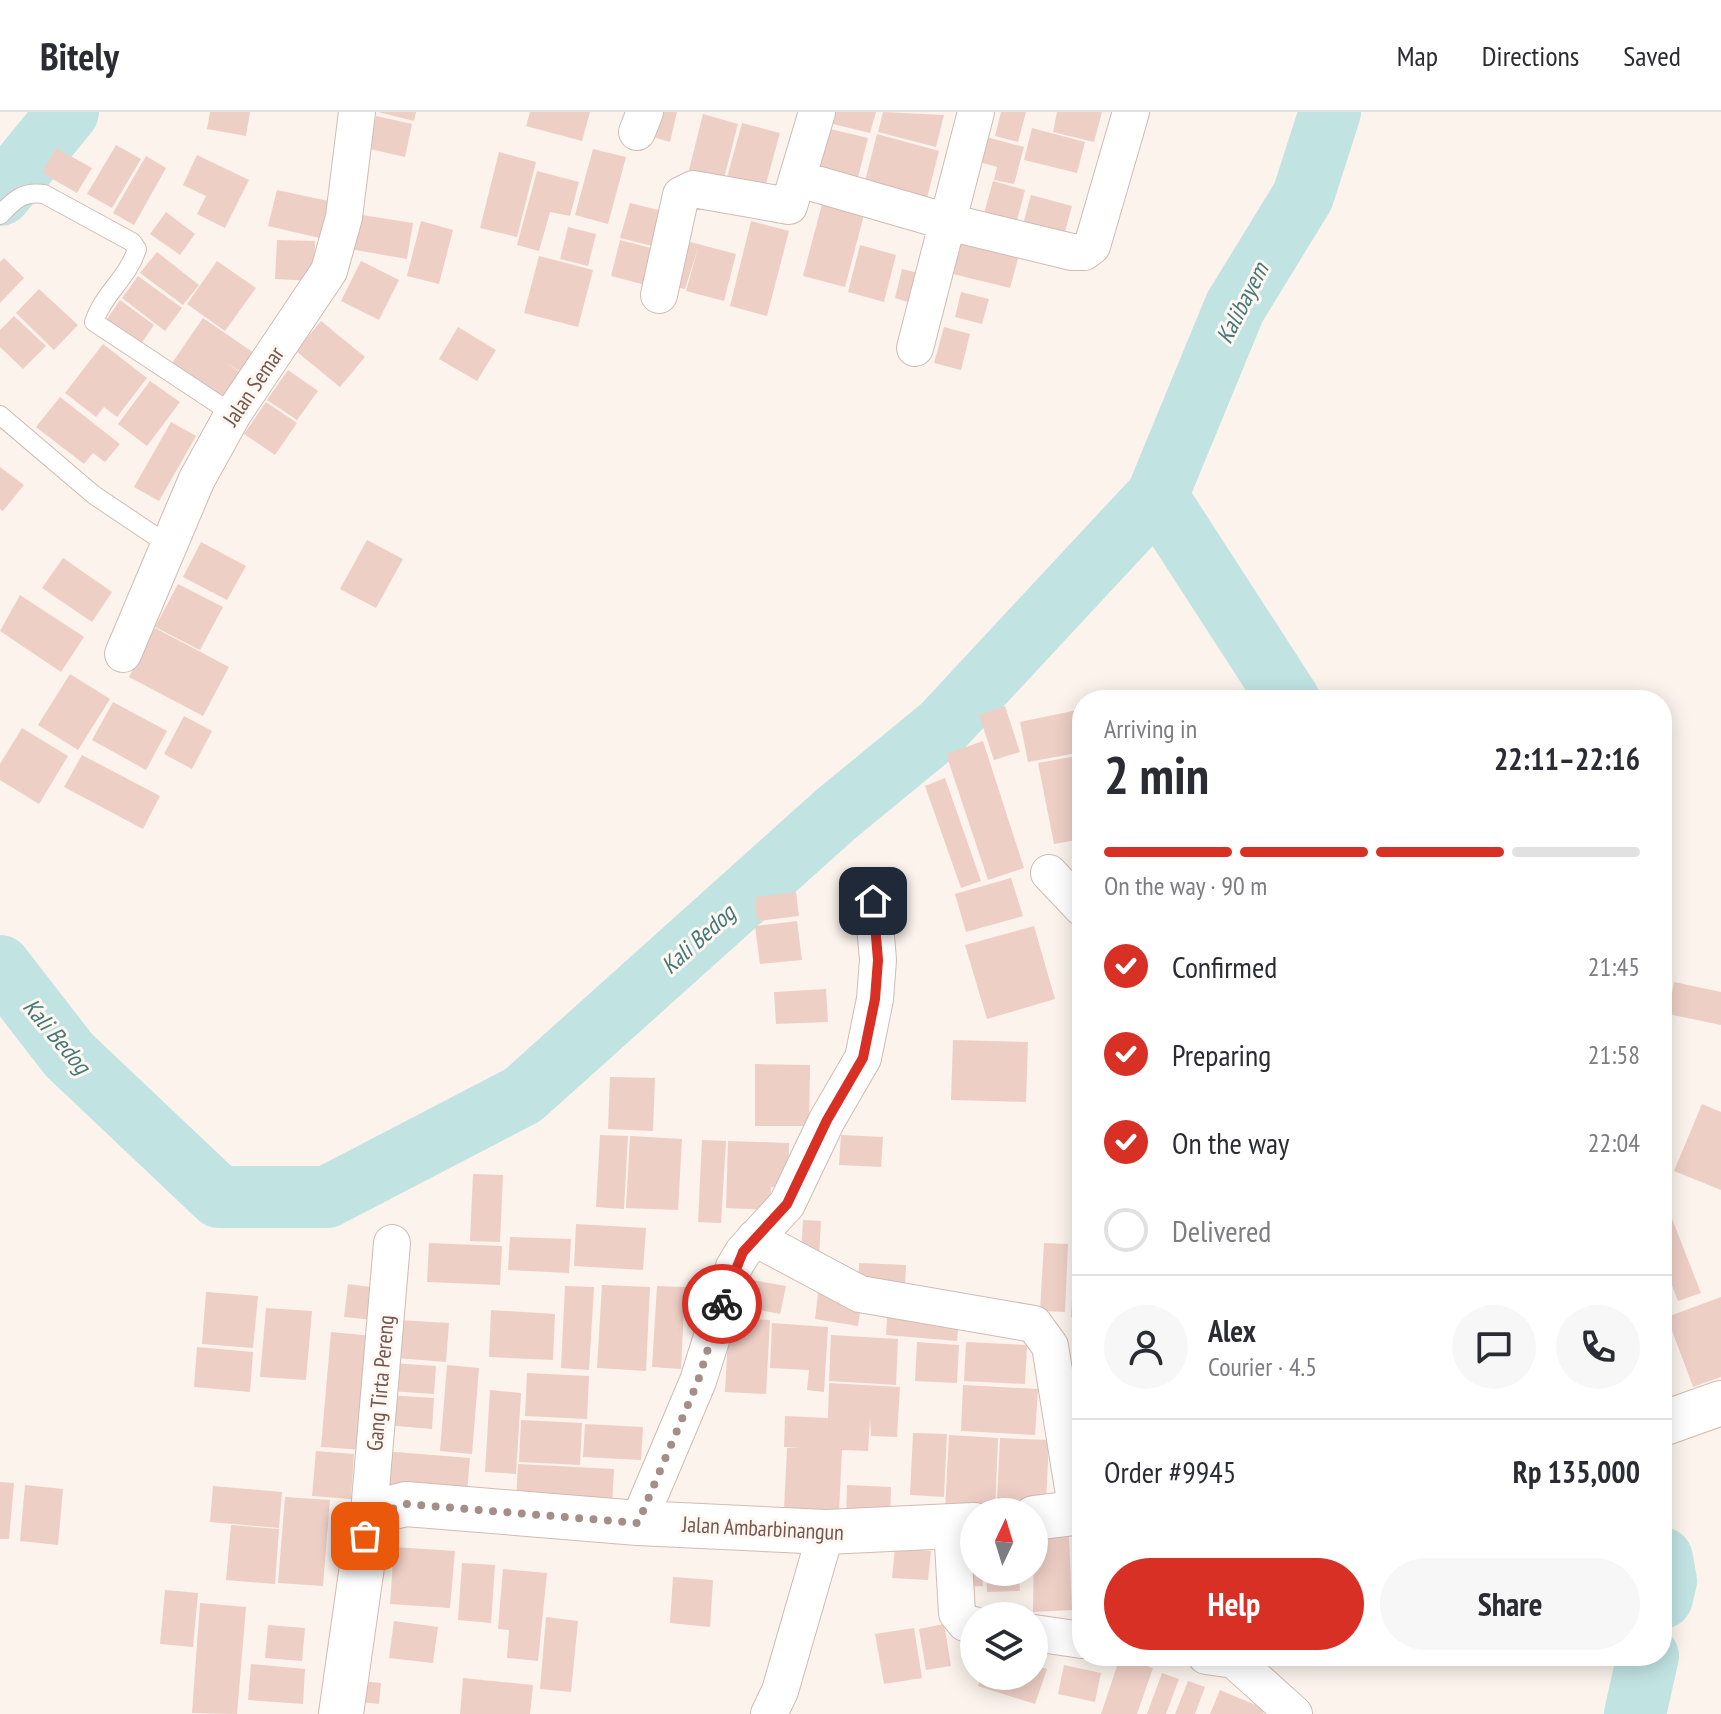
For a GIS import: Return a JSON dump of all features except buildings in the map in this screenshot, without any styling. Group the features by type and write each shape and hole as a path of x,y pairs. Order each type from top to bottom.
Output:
{"main road":[{"name":"Jalan Ambarbinangun","path":"368,1524 382,1510 406,1504 638,1523 826,1532 960,1526"},
{"path":"1048,1516 1072,1513"},
{"path":"341,1714 368,1524"}],"street":[{"name":"Jalan Semar","path":"123,654 167,544 233,414 329,271 344,217 357,112"},
{"path":"659,295 681,195 685,191 702,190 786,208 791,204 817,112"},
{"path":"915,348 976,112"},
{"path":"799,179 948,222 1072,252 1088,250 1131,112"},
{"path":"1049,873 1072,897"},
{"path":"638,1523 698,1381 727,1284 743,1252 792,1195 827,1120 863,1058 875,999 878,960 873,901"},
{"path":"755,1238 860,1294 1034,1324 1043,1333 1054,1363 1072,1470"},
{"name":"Gang Tirta Pereng","path":"368,1524 392,1243"},
{"path":"769,1714 780,1691 826,1532"},
{"path":"960,1570 957,1613 960,1617"},
{"path":"1048,1635 1072,1639"},
{"path":"1241,1666 1294,1714"}],"lane":[{"path":"0,215 14,200 30,192 44,194 132,242 137,249 131,268 99,308 94,322 233,414"},
{"path":"2,422 94,495 167,544"}],"waterway":[{"name":"Kali Bedog","path":"0,195 68,112"},
{"name":"Kalibayem","path":"1157,496 1235,307 1303,196 1330,112"},
{"name":"Kali Bedog","path":"0,966 69,1055 219,1197 327,1197 523,1095 836,814 942,727 1157,496 1283,690"},
{"name":"Kali Bedog","path":"1635,1714 1646,1666"}],"way so far":[{"path":"365,1536 374,1515 406,1504 638,1523 698,1381 722,1304"}],"route":[{"path":"722,1304 734,1267 743,1252 787,1204 827,1120 863,1058 875,999 878,960 873,901"}]}
